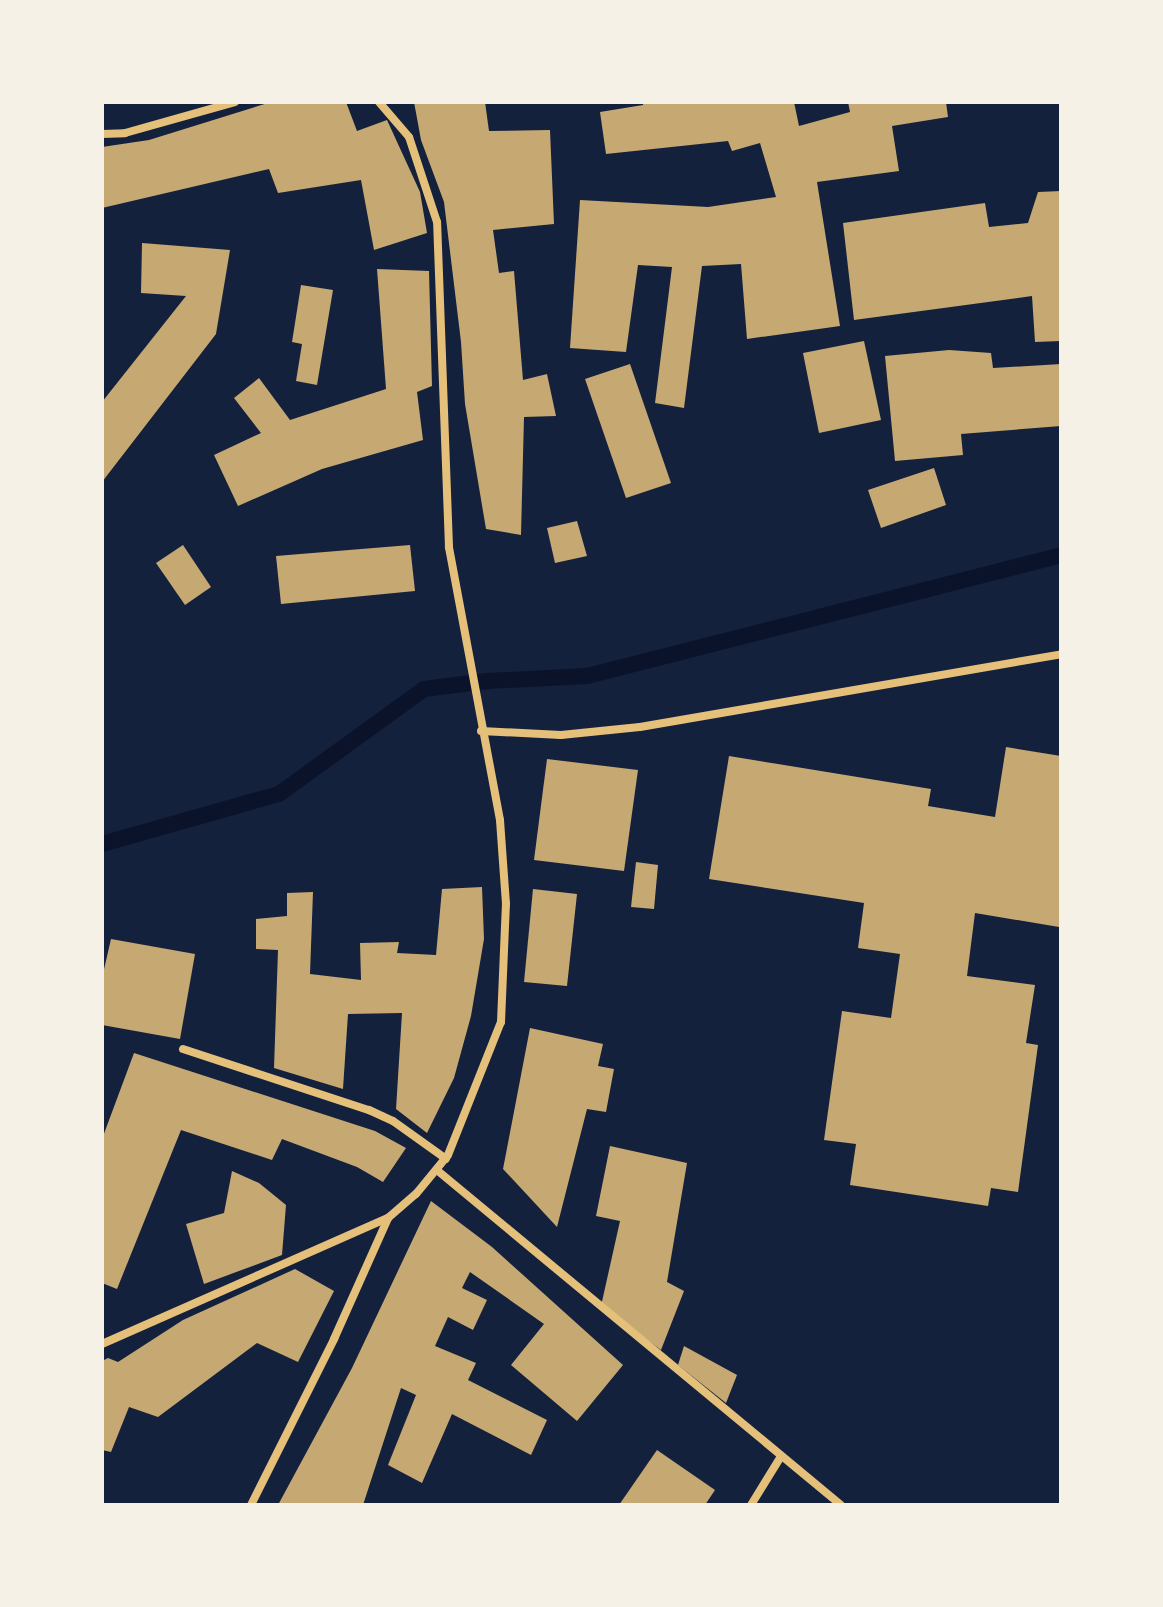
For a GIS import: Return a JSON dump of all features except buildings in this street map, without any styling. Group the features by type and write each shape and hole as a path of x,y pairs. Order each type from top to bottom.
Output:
{"street":[{"path":"102,134 125,133 235,102"},
{"path":"102,1344 388,1218 438,1171 446,1159 501,1022 506,904 501,834 449,547 437,222 409,137 379,102"},
{"path":"481,731 561,735 640,727 1061,654"},
{"path":"183,1049 369,1110 393,1121 446,1159"},
{"path":"438,1171 780,1458 841,1505"},
{"path":"251,1505 334,1339 388,1218"},
{"path":"751,1505 780,1458"}],"waterway":[{"path":"102,844 279,794 424,689 487,681 587,676 1061,555"}]}
